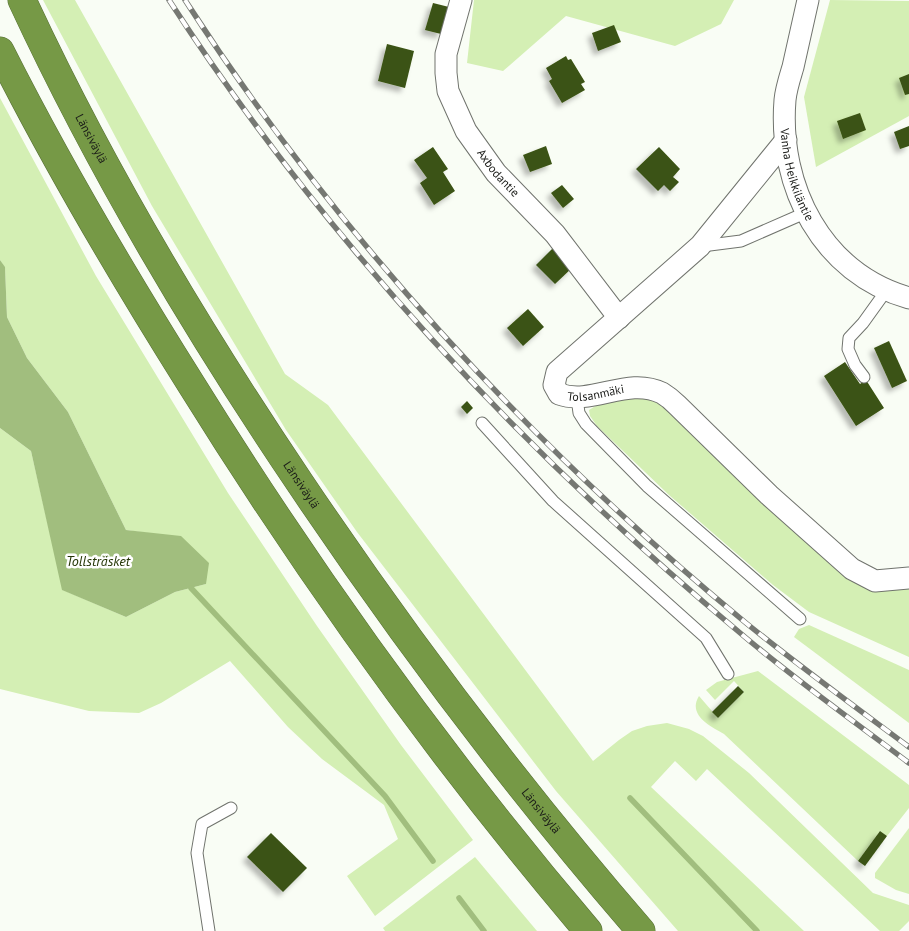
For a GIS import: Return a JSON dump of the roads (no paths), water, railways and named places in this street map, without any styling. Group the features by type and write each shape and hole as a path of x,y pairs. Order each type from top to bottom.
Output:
{"highway":[{"name":"Länsiväylä","path":"22,0 85,127 146,238 258,421 377,596 437,678 581,862 641,931"},
{"path":"0,51 75,193 154,325 295,547 403,701 588,931"}],"street":[{"name":"Axbodantie","path":"461,0 446,54 446,73 448,91 466,132 496,173 555,234 619,318"},
{"name":"Vanha Heikkiläntie","path":"808,0 785,99 786,140 795,191 806,213 830,249 861,277 886,291 909,298"},
{"name":"Tolsanmäki","path":"786,140 700,246 557,372 554,385 559,394 577,398 623,387 644,388 662,393 678,405 769,495 852,569 875,581 909,578"}],"lane":[{"path":"700,246 741,241 806,213"},
{"path":"864,377 855,365 848,349 849,338 863,323 886,291"},
{"path":"577,398 579,413 586,424 648,486 800,619"},
{"path":"482,423 553,501 706,638 728,674"},
{"path":"209,931 197,853 202,824 231,808"}],"water":[{"name":"Tollsträsket","path":"0,260 5,267 7,317 27,358 68,412 126,530 181,536 209,563 206,584 175,592 126,617 62,590 31,451 0,428"}],"waterway":[{"path":"191,588 385,796 433,861"},
{"path":"630,798 757,931"},
{"path":"459,898 484,931"}],"railway":[{"path":"169,0 229,88 293,174 360,257 430,337 504,415 580,490 658,562 739,632 801,682 909,763"},
{"path":"185,0 243,86 306,171 372,253 442,333 514,410 589,484 746,623 909,747"}]}
